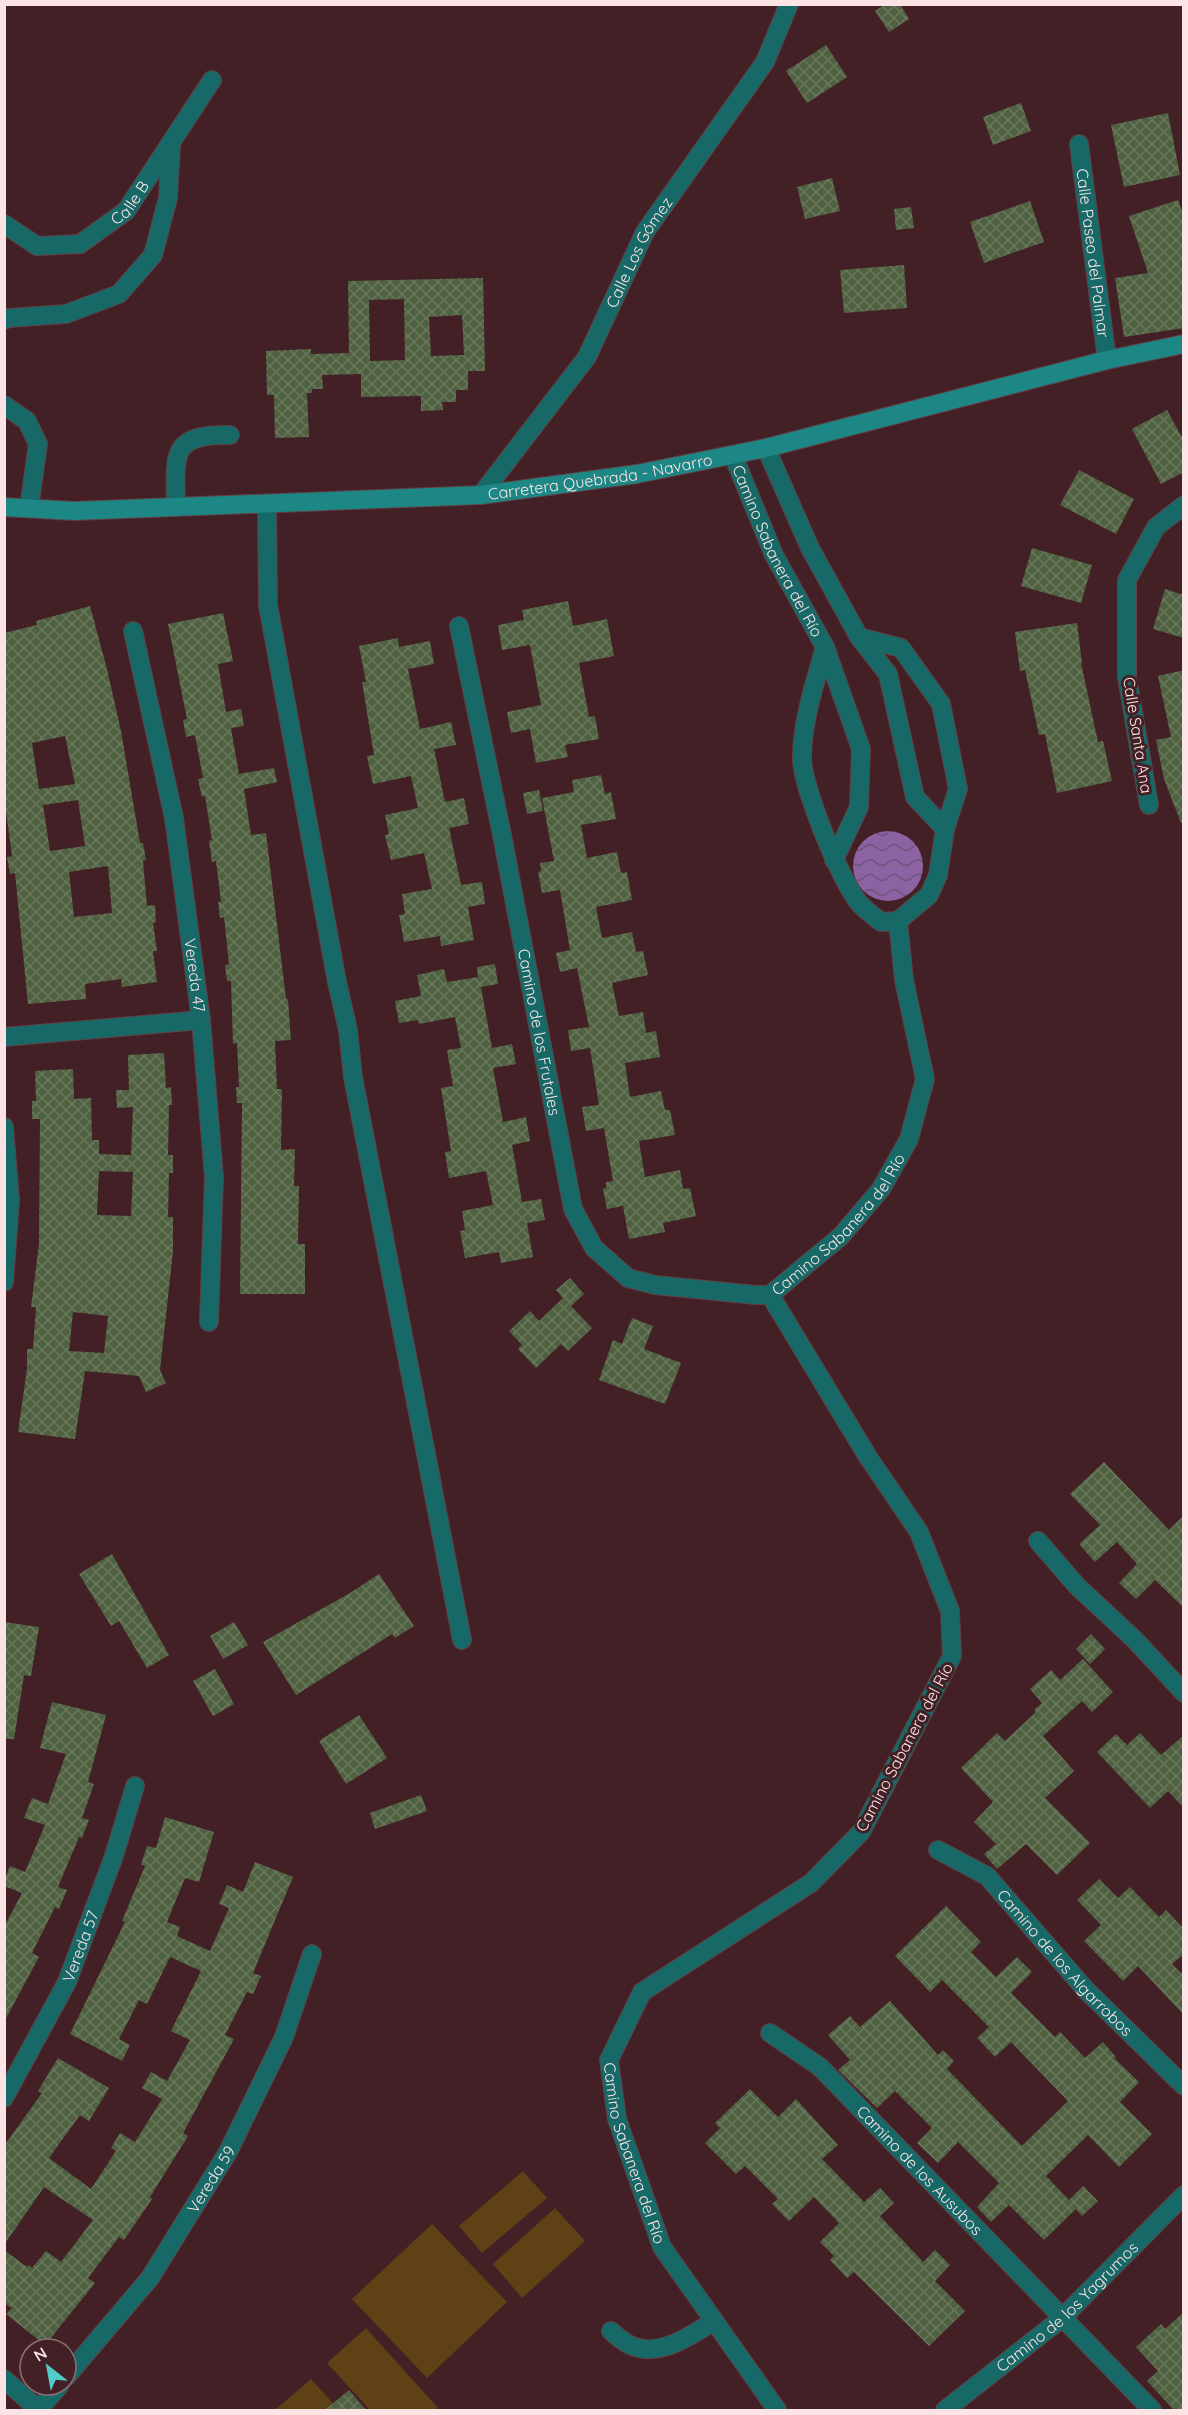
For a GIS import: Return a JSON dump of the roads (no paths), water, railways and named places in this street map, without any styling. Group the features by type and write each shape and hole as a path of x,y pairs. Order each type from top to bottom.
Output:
{"street":[{"name":"Calle Los Gómez","path":"480,495 587,357 645,232 765,62 789,4"},
{"name":"Calle B","path":"4,224 37,246 80,244 126,211 212,80"},
{"path":"4,320 66,314 119,294 153,255 168,198 171,142"},
{"name":"Calle Paseo del Palmar","path":"1079,144 1107,360"},
{"name":"Carretera Quebrada - Navarro","path":"4,507 74,511 480,495 637,474 766,448 1107,360 1184,344"},
{"path":"4,405 27,421 38,444 29,508"},
{"path":"176,507 177,466 180,450 187,440 200,436 230,435"},
{"name":"Camino Sabanera del Río","path":"766,448 810,548 860,637 888,674 915,797 945,829"},
{"name":"Camino Sabanera del Río","path":"733,455 774,555 825,647 861,749 859,807 834,860"},
{"path":"267,504 268,605 337,982 348,1030 353,1077 462,1640"},
{"name":"Calle Santa Ana","path":"1149,805 1127,678 1127,580 1156,527 1184,505"},
{"name":"Camino de los Frutales","path":"459,626 502,835 573,1209 594,1248 628,1278 655,1285 770,1295"},
{"name":"Vereda 47","path":"133,631 174,818 201,1020 214,1177 209,1322"},
{"path":"860,637 901,648 941,704 958,789 945,829 938,875 929,895 898,921"},
{"name":"Camino Sabanera del Río","path":"777,2410 662,2247 617,2120 609,2061 642,1992 811,1883 861,1832 952,1656 950,1611 919,1532 868,1457 770,1295 841,1236 881,1189 909,1139 925,1079 904,980 898,921 881,922 859,903 834,860 812,799 801,758 806,716 825,647"},
{"path":"4,1036 201,1020"},
{"path":"4,1127 10,1200 4,1282"},
{"path":"1038,1541 1077,1586 1135,1640 1184,1693"},
{"name":"Vereda 57","path":"4,2098 67,1982 114,1856 135,1786"},
{"name":"Camino de los Algarrobos","path":"938,1850 987,1876 1086,1990 1184,2086"},
{"name":"Vereda 59","path":"78,2363 150,2278 228,2152 284,2037 312,1954"},
{"name":"Camino de los Ausubos","path":"770,2033 820,2067 1061,2319 1152,2410"},
{"name":"Camino de los Yagrumos","path":"945,2410 1061,2319 1184,2195"},
{"path":"611,2331 636,2347 652,2349 669,2345 714,2320"},
{"path":"4,2379 38,2410 49,2397"}],"water":[{"path":"888,831 901,834 913,841 920,853 923,866 920,879 913,891 901,898 888,901 875,898 863,891 856,879 853,866 856,853 863,841 875,834"}]}
